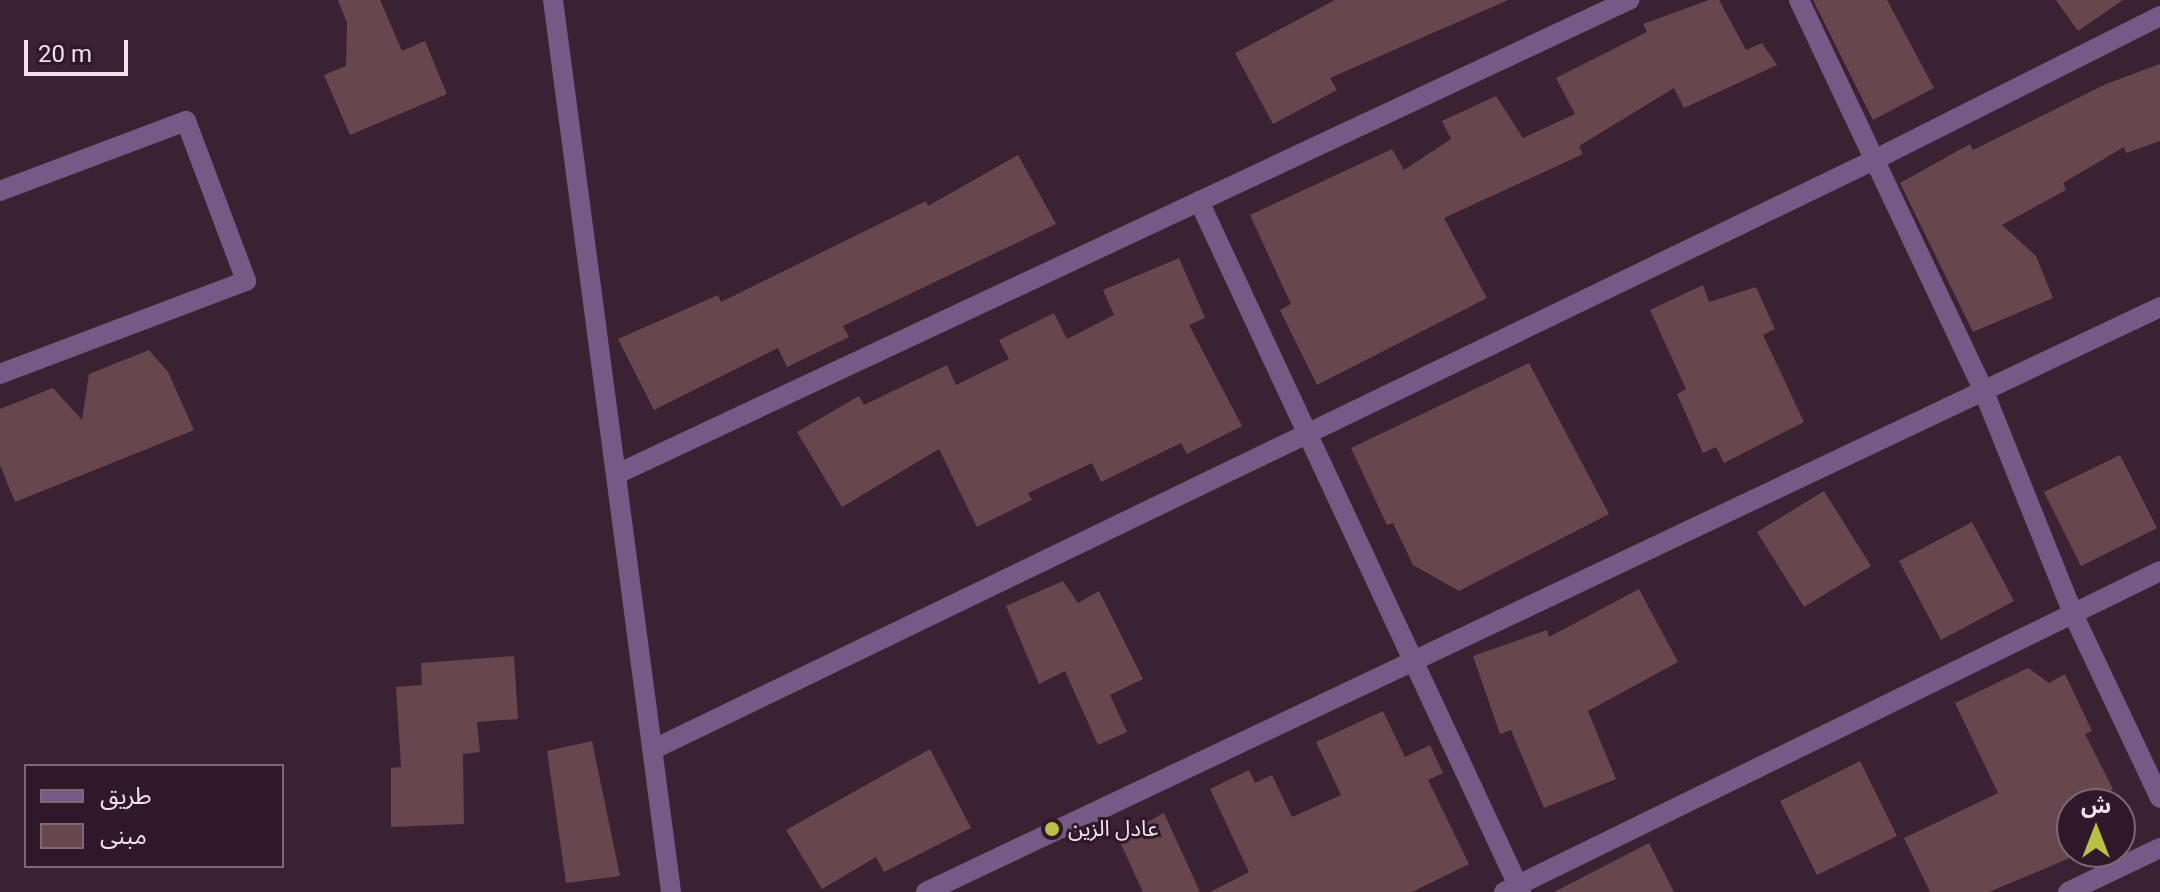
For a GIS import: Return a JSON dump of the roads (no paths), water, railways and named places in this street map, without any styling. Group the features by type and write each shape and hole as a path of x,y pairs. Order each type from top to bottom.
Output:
{"street":[{"path":"553,0 671,892"},
{"path":"617,474 1629,0"},
{"path":"1799,0 1984,392 2074,616 2160,798"},
{"path":"654,749 1876,159 2160,16"},
{"path":"0,191 186,121 246,281 0,374"},
{"path":"1199,201 1515,890 2160,571"},
{"path":"926,892 1411,658 2160,307"},
{"path":"2068,892 2160,848"}],"place":[{"name":"عادل الزين","path":"1052,829"}]}
